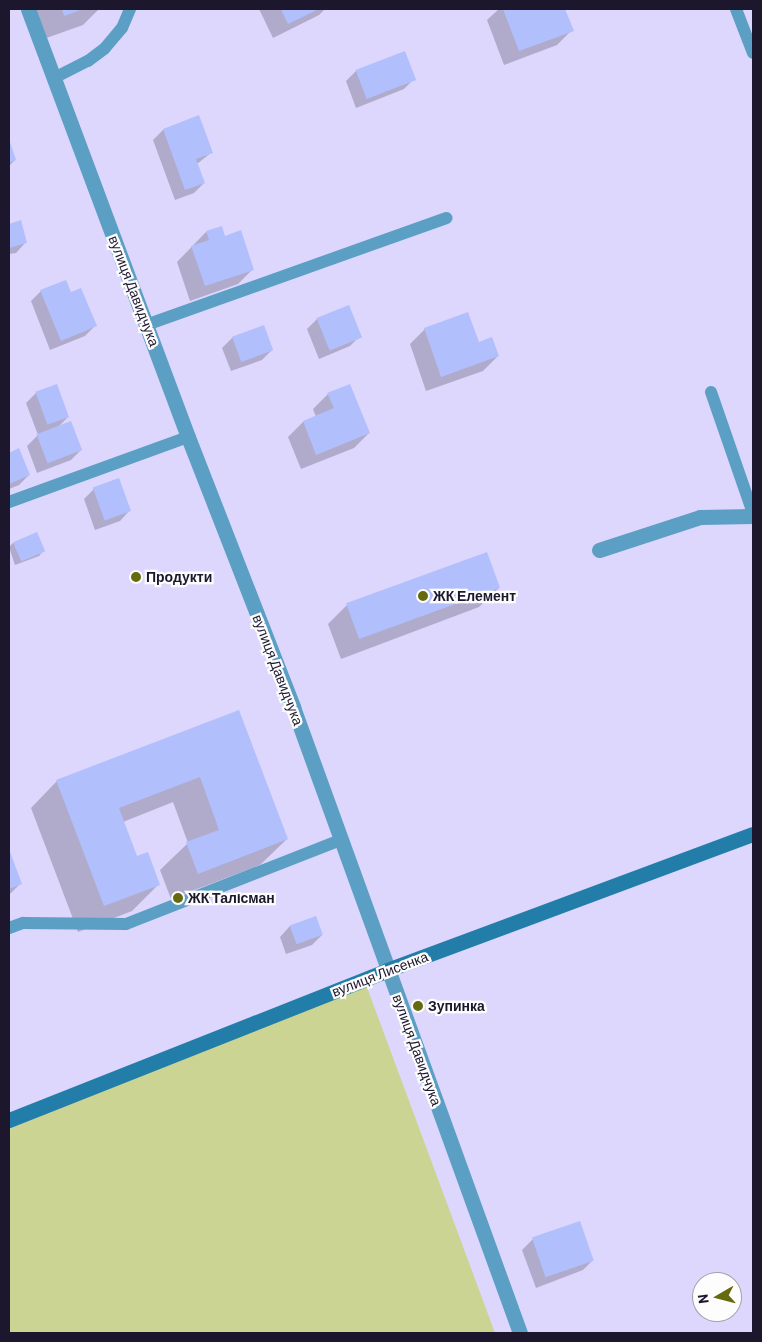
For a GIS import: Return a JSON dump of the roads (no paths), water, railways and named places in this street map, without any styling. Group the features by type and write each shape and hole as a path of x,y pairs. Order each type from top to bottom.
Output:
{"street":[{"name":"вулиця Давидчука","path":"28,9 188,437 293,707 520,1333"},
{"path":"599,550 700,517 753,514"},
{"name":"вулиця Лисенка","path":"9,1120 387,970 753,834"}],"lane":[{"path":"54,78 88,61 105,48 122,28 130,9"},
{"path":"736,9 753,54"},
{"path":"146,325 446,218"},
{"path":"711,392 753,514"},
{"path":"9,502 188,437"},
{"path":"9,928 23,923 126,924 340,840"}],"place":[{"name":"Продукти","path":"136,577"},
{"name":"ЖК Елемент","path":"423,596"},
{"name":"ЖК Талiсман","path":"178,898"},
{"name":"Зупинка","path":"418,1006"}]}
